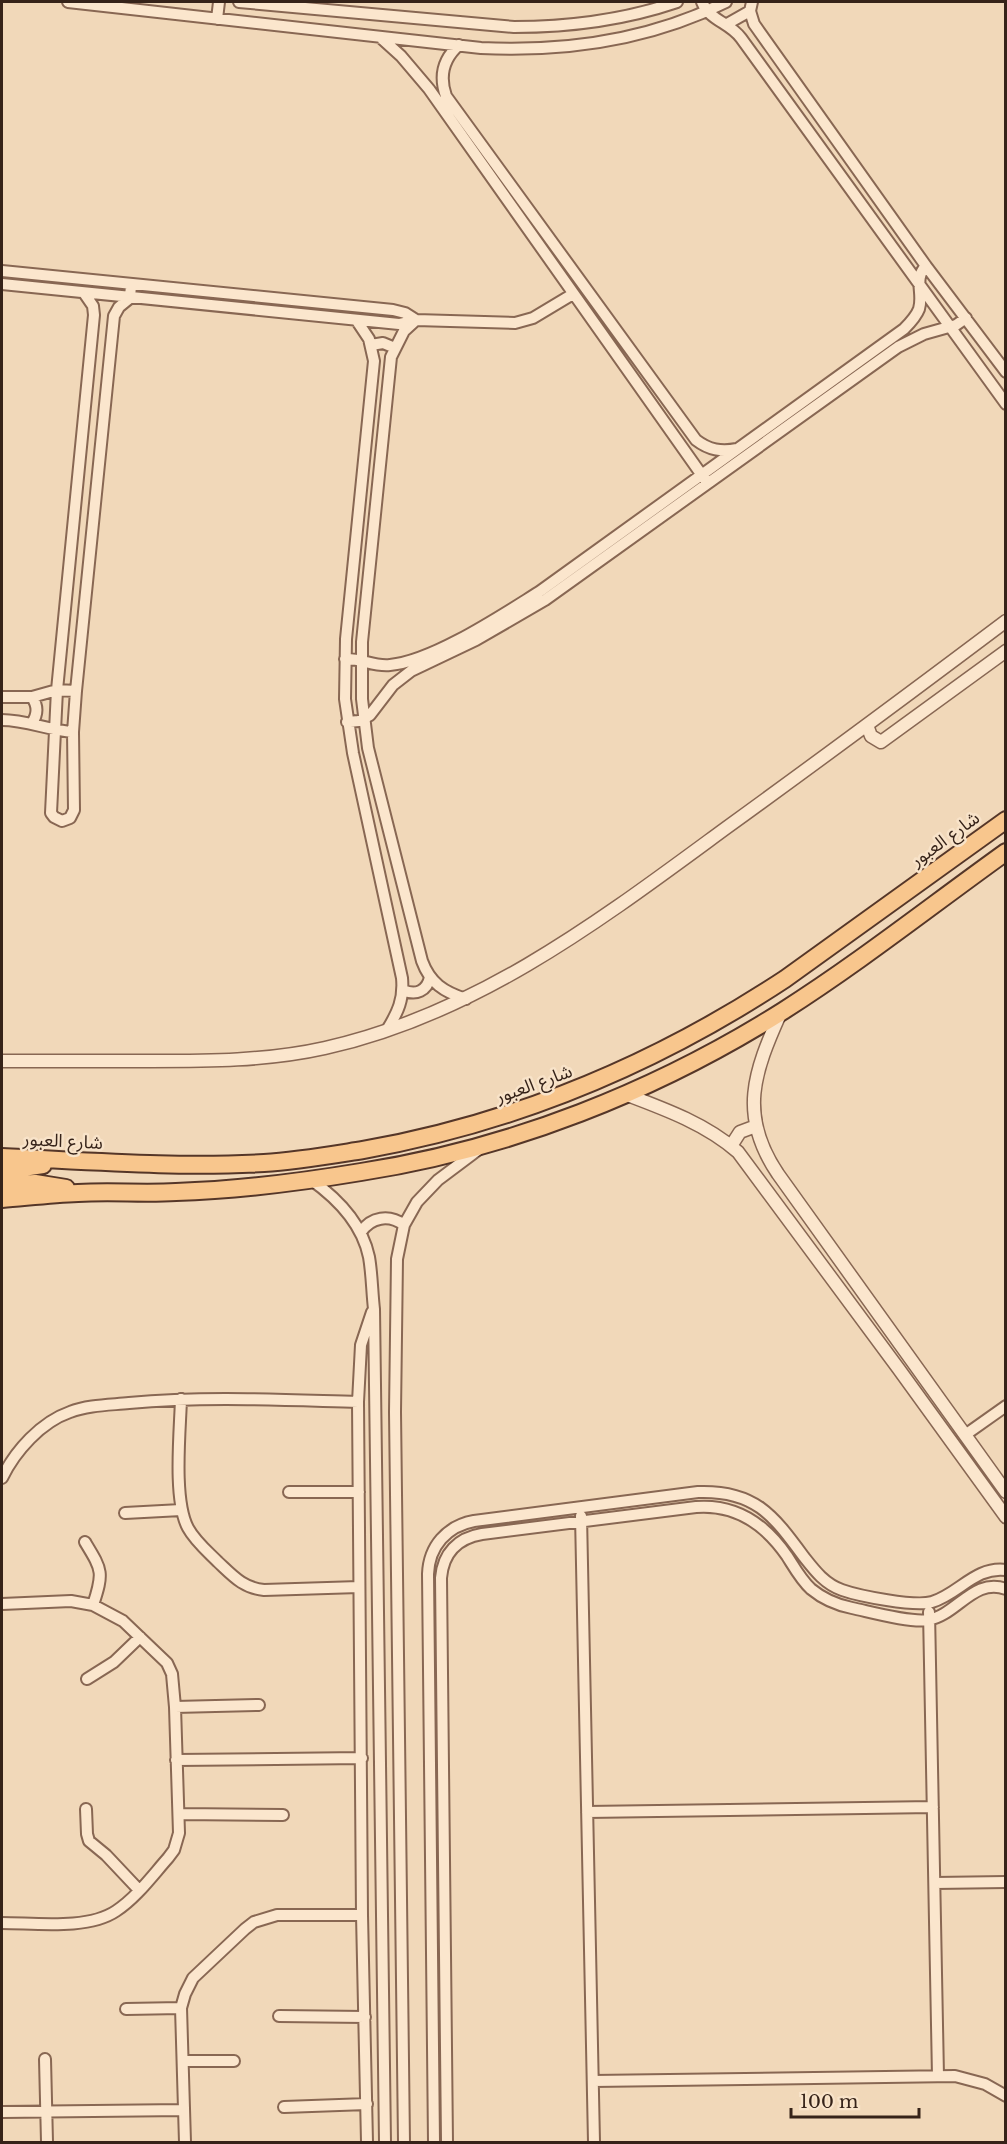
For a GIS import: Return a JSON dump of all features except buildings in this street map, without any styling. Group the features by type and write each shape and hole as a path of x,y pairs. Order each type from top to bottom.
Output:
{"main road":[{"name":"شارع العبور","path":"2,1157 176,1165 266,1162 333,1155 396,1144 498,1118 578,1089 670,1047 752,1001 1005,820"},
{"path":"2,1199 78,1193 175,1192 309,1179 392,1167 486,1144 555,1122 625,1094 688,1065 781,1012 825,983 1005,852"},
{"path":"2,1171 29,1168 61,1160"},
{"path":"175,1192 176,1165"},
{"path":"2,1185 24,1182 46,1184 78,1193"}],"street":[{"path":"68,2 481,48 529,49 580,45 627,37 663,27 704,6 726,2"},
{"path":"217,19 219,2"},
{"path":"239,2 483,26 514,27 577,24 622,17 677,2"},
{"path":"281,26 284,6"},
{"path":"704,6 738,34 757,59 1005,404"},
{"path":"727,24 751,6"},
{"path":"751,6 753,24 926,266 1005,372"},
{"path":"622,17 627,37"},
{"path":"577,24 580,45"},
{"path":"481,48 483,26"},
{"path":"380,37 411,67 452,113 548,237 696,440 719,451 737,449"},
{"path":"459,45 447,59 442,78 452,113 538,244 704,479"},
{"path":"757,59 772,49"},
{"path":"800,120 815,109"},
{"path":"538,244 548,237"},
{"path":"347,722 364,719 400,679 417,667 511,621 589,562 888,348 920,307 918,285 920,274 926,266"},
{"path":"2,271 393,310 416,321"},
{"path":"2,284 399,324 416,321 515,323 533,318 573,294"},
{"path":"84,293 93,306 94,315 54,730 51,813 57,820 62,821 70,818 74,810 73,732 76,691 114,316 118,308 130,298 131,285"},
{"path":"94,315 103,311 114,316"},
{"path":"704,479 737,449 888,348 924,334 951,328 966,318"},
{"path":"912,320 920,325 924,334"},
{"path":"357,321 371,345 374,361 352,580 344,689 347,722 403,990 399,1009 387,1030"},
{"path":"416,321 404,331 391,357 367,582 362,661 364,719 368,748 422,961 430,977 439,987 466,999"},
{"path":"371,345 383,343 395,348"},
{"path":"366,453 382,455"},
{"path":"359,515 374,517"},
{"path":"345,659 379,666 397,664 436,651 490,622 589,562"},
{"path":"352,580 367,582"},
{"path":"2,1061 203,1061 261,1058 326,1048 410,1022 466,999 556,948 666,872 1005,621"},
{"path":"867,725 871,736 881,742 1005,651"},
{"path":"397,664 400,679"},
{"path":"2,697 32,697 57,690 76,691"},
{"path":"32,697 37,707 32,723"},
{"path":"894,705 902,726"},
{"path":"2,720 32,723 54,730 73,732"},
{"path":"403,990 411,993 419,992 425,988 430,977"},
{"path":"781,1012 766,1045 757,1072 754,1093 756,1126 764,1149 778,1174 1005,1492"},
{"path":"625,1094 677,1114 731,1146 748,1163 1005,1517"},
{"path":"731,1146 740,1132 756,1126"},
{"path":"404,2142 395,1412 397,1258 404,1225 417,1202 427,1190 486,1144"},
{"path":"309,1179 341,1204 361,1232 370,1259 374,1309 385,2142"},
{"path":"361,1232 367,1225 381,1218 396,1220 404,1225"},
{"path":"367,2142 362,1915 358,1402 361,1345 374,1309"},
{"path":"2,1478 12,1459 26,1443 50,1423 69,1412 86,1407 181,1399 358,1402"},
{"path":"181,1399 179,1490 181,1510 197,1542 236,1580 247,1587 264,1590 359,1587"},
{"path":"965,1435 1005,1406"},
{"path":"289,1492 359,1492"},
{"path":"434,2142 430,1894 430,1560 439,1542 448,1532 467,1522 698,1492 734,1494 754,1502 772,1515 816,1573 843,1590 914,1604 929,1603 940,1599 980,1573 993,1569 1005,1570"},
{"path":"447,2142 441,1578 443,1563 450,1551 461,1541 474,1535 696,1507 723,1508 751,1519 767,1532 786,1554 805,1583 827,1600 851,1608 904,1618 930,1619 943,1614 980,1589 994,1586 1005,1589"},
{"path":"580,1508 594,2142"},
{"path":"125,1513 181,1510"},
{"path":"85,1542 100,1572 100,1582 93,1605"},
{"path":"2,1604 71,1601 93,1605 112,1614 140,1637 170,1668 175,1707 179,1815 179,1833 174,1850 139,1890 115,1912 93,1921 79,1923 2,1923"},
{"path":"929,1603 938,2076"},
{"path":"429,1620 441,1619"},
{"path":"87,1679 114,1662 140,1637"},
{"path":"175,1707 259,1705"},
{"path":"176,1760 362,1758"},
{"path":"587,1812 933,1807"},
{"path":"86,1809 89,1841 139,1890"},
{"path":"179,1815 283,1815"},
{"path":"935,1882 1005,1882"},
{"path":"430,1894 444,1894"},
{"path":"185,2142 182,2008 185,1994 193,1978 254,1922 277,1915 362,1915"},
{"path":"126,2009 182,2008"},
{"path":"279,2016 365,2017"},
{"path":"45,2059 47,2142"},
{"path":"183,2061 234,2061"},
{"path":"366,2073 384,2073"},
{"path":"593,2081 955,2076 975,2080 1005,2096"},
{"path":"284,2108 367,2104"},
{"path":"2,2112 184,2110"}]}
